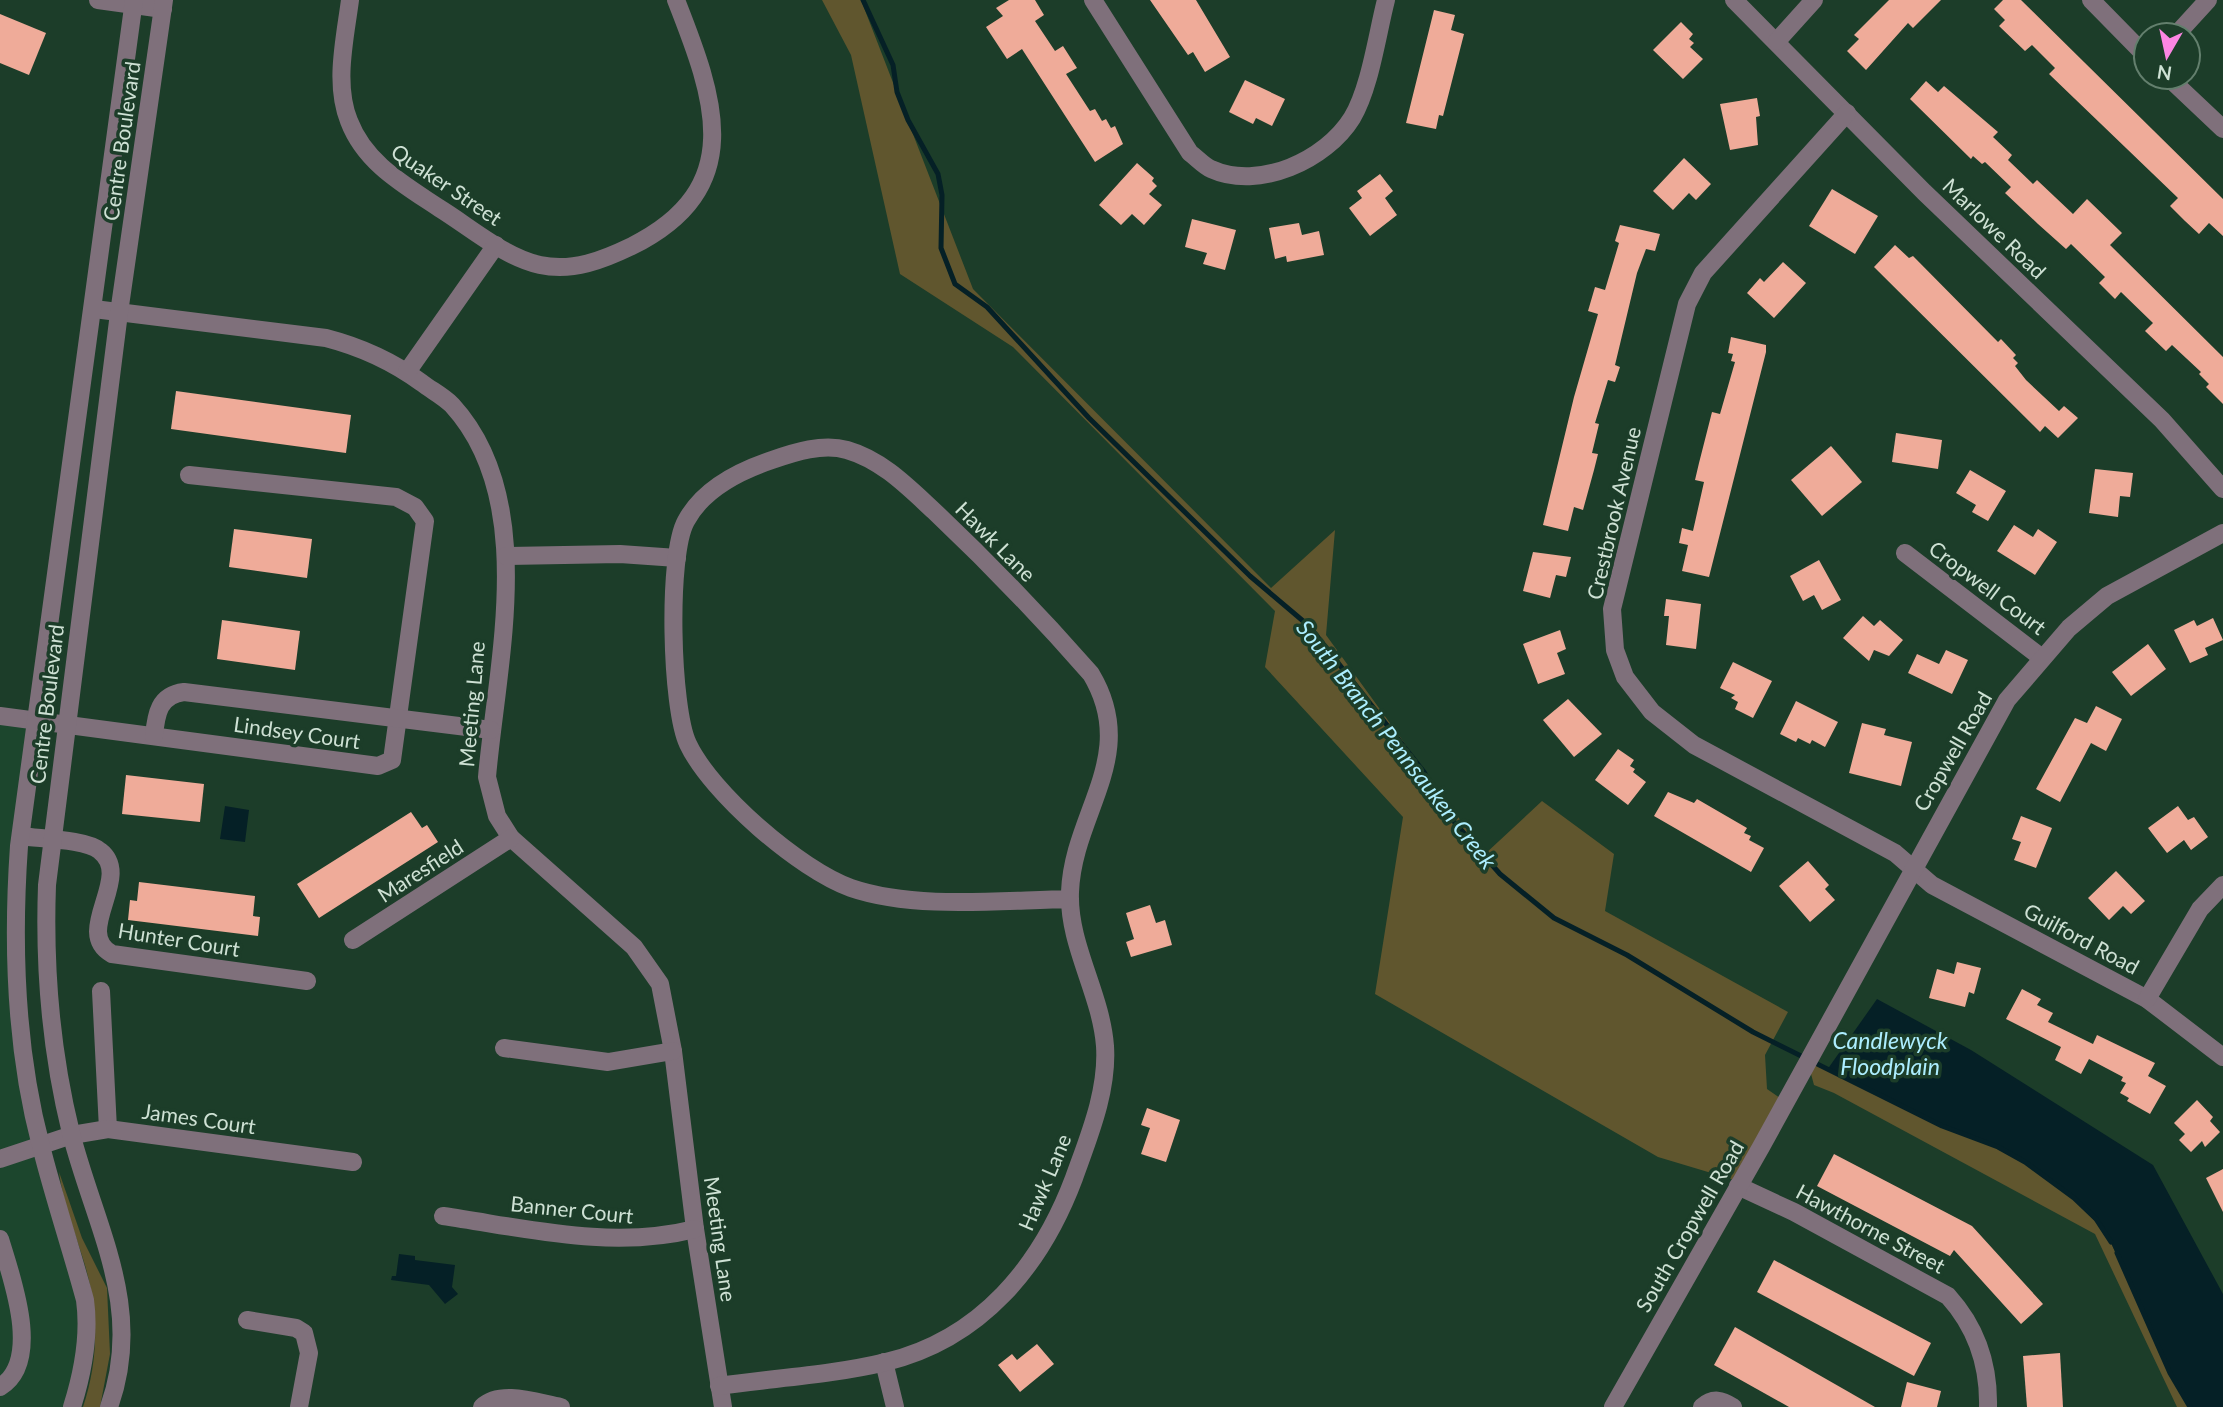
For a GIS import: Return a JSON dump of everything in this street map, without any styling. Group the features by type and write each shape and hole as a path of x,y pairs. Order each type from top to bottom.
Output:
{"street":[{"path":"98,0 164,5"},
{"name":"Quaker Street","path":"350,0 343,60 343,97 348,119 358,140 372,159 496,245 540,265 581,266 611,256 663,229 697,194 708,171 712,121 698,61 676,0"},
{"path":"1093,0 1191,153 1211,169 1240,176 1277,172 1308,160 1336,138 1353,117 1386,0"},
{"name":"Marlowe Road","path":"1734,0 1924,192 2162,419 2223,489"},
{"path":"1777,41 1814,0"},
{"path":"2091,0 2132,42"},
{"path":"2189,21 2208,0"},
{"name":"Centre Boulevard","path":"72,1407 81,1374 89,1324 65,1224 40,1146 30,1091 15,968 20,836 38,721 134,3"},
{"name":"Centre Boulevard","path":"110,1407 124,1333 120,1296 72,1135 59,1075 48,993 45,936 66,724 118,313 164,5"},
{"path":"2183,91 2223,129"},
{"name":"Crestbrook Avenue","path":"1847,113 1703,273 1687,304 1612,609 1615,650 1625,677 1652,712 1694,745 1895,853 1913,869"},
{"name":"Quaker Street","path":"407,372 496,245"},
{"name":"Meeting Lane","path":"94,309 326,338 383,358 407,372 450,403 470,428 495,488 502,513 506,556 486,777 490,796 497,816 511,838 634,947 650,966 666,1003 695,1230 723,1407"},
{"name":"Hawk Lane","path":"719,1386 884,1363 920,1351 954,1335 995,1303 1030,1266 1066,1198 1101,1095 1105,1069 1101,1019 1074,931 1070,899 1074,868 1108,758 1108,714 1102,693 1084,666 997,571 901,480 864,456 844,448 803,450 773,460 725,482 694,508 684,523 677,558 676,690 680,722 687,742 696,760 723,793 810,866 849,887 894,899 1070,899"},
{"path":"189,475 396,497 415,507 425,521 399,720"},
{"name":"Cropwell Road","path":"1805,1068 2007,700 2069,628 2107,596 2223,534"},
{"path":"506,556 620,554 677,558"},
{"name":"Cropwell Court","path":"1905,554 2042,658"},
{"name":"Lindsey Court","path":"154,736 161,705 170,696 184,692 491,730"},
{"name":"Lindsey Court","path":"0,716 380,766 388,764 394,756 399,720"},
{"name":"Hunter Court","path":"20,836 92,846 106,857 110,875 97,932 101,946 112,954 307,981"},
{"name":"Maresfield","path":"353,940 511,838"},
{"name":"Guilford Road","path":"1913,869 1932,885 2147,999 2223,1058"},
{"path":"2147,999 2200,909 2223,885"},
{"path":"101,992 108,1129"},
{"path":"505,1048 544,1056 608,1062 673,1051"},
{"name":"South Cropwell Road","path":"1613,1407 1805,1068"},
{"name":"James Court","path":"0,1159 72,1135 108,1129 353,1162"},
{"name":"Hawthorne Street","path":"1738,1186 1794,1212 1948,1296 1962,1312 1981,1349 1988,1407"},
{"name":"Banner Court","path":"443,1216 622,1240 665,1237 695,1230"},
{"path":"0,1239 22,1312 18,1366 0,1387"},
{"path":"247,1320 296,1328 304,1333 309,1353 299,1407"},
{"path":"884,1363 895,1407"},
{"path":"482,1407 492,1399 505,1398 562,1407"},
{"path":"1702,1407 1708,1401 1721,1399 1733,1407"}],"shaded area":[{"path":"822,0 861,0 973,289 1271,588 1335,530 1326,635 1485,854 1542,801 1614,854 1605,911 1788,1012 1765,1055 1767,1089 1787,1103 1738,1181 1658,1157 1375,994 1403,817 1265,667 1275,611 1013,347 900,274 851,55"},
{"path":"0,716 38,721 19,846 18,1012 85,1300 72,1407 0,1407"},
{"path":"1807,1059 1942,1126 1998,1147 2051,1179 2074,1198 2107,1234 2170,1373 2190,1407 2177,1407 2095,1234 1834,1093 1814,1085"},
{"path":"59,1172 82,1238 107,1288 110,1354 100,1407 83,1407 92,1371 94,1317 89,1280 66,1206"}],"water":[{"path":"225,806 249,810 245,842 220,839"},
{"name":"Candlewyck Floodplain","path":"1877,999 1971,1050 2153,1165 2223,1294 2223,1407 2190,1407 2170,1373 2107,1234 2074,1198 2051,1179 1998,1147 1942,1126 1827,1070"},
{"path":"399,1254 415,1256 415,1260 455,1265 452,1287 458,1294 445,1304 429,1285 391,1280 392,1276 396,1276"}],"building":[{"path":"1009,0 1035,0 1044,15 1035,21 1055,51 1063,46 1077,68 1066,74 1090,111 1095,109 1102,121 1106,119 1111,128 1115,126 1123,144 1095,162 1022,49 1007,59 986,27 1003,16 996,8"},
{"path":"1150,0 1196,0 1230,57 1205,72 1193,52 1188,55"},
{"path":"1889,0 1941,0 1913,28 1908,23 1866,70 1847,51 1859,39 1854,35"},
{"path":"2003,0 2021,0 2223,199 2223,236 2209,223 2199,234 2185,221 2170,206 2178,198 2049,74 2055,68 2032,45 2025,51 1999,26 2005,20 1994,9"},
{"path":"1434,10 1455,15 1451,30 1464,34 1443,116 1439,115 1436,129 1406,123"},
{"path":"0,14 46,33 29,75 0,63"},
{"path":"1681,22 1693,34 1689,39 1694,43 1690,47 1703,59 1683,79 1653,50"},
{"path":"1245,80 1285,99 1272,126 1256,118 1253,124 1229,112"},
{"path":"1926,81 1938,92 1944,86 1998,132 1993,137 2012,155 2008,160 2033,184 2037,180 2073,214 2087,199 2122,233 2110,245 2223,357 2223,404 2206,387 2209,384 2199,374 2201,372 2172,345 2166,351 2145,331 2153,323 2121,292 2115,299 2099,283 2105,277 2071,244 2066,249 2038,224 2005,193 2011,187 1985,162 1982,164 1973,156 1971,159 1910,99"},
{"path":"1757,98 1760,116 1756,117 1758,145 1730,150 1720,104"},
{"path":"1684,158 1711,184 1696,200 1689,193 1673,210 1653,191"},
{"path":"1137,163 1154,178 1152,181 1157,186 1149,194 1162,205 1144,225 1132,214 1121,225 1099,205"},
{"path":"1380,174 1393,191 1385,198 1397,215 1370,236 1349,208 1362,198 1357,191"},
{"path":"1832,189 1878,216 1855,254 1809,226"},
{"path":"1192,219 1236,230 1225,270 1203,264 1207,253 1185,247"},
{"path":"1299,223 1302,235 1319,231 1324,255 1287,262 1286,256 1275,259 1269,228"},
{"path":"1620,225 1660,234 1655,251 1646,249 1637,273 1615,365 1620,367 1615,382 1608,380 1595,423 1599,424 1592,453 1598,454 1594,470 1583,510 1574,507 1568,531 1543,525 1574,397 1598,314 1588,311 1595,287 1605,290 1619,243 1615,241"},
{"path":"1895,245 1909,258 1913,256 1998,342 2001,339 2016,355 2013,358 2018,363 2015,366 2026,380 2059,411 2064,406 2078,418 2058,438 2045,426 2040,432 1874,267"},
{"path":"1783,262 1806,283 1774,318 1747,293 1760,278 1764,282"},
{"path":"1731,337 1766,345 1766,352 1709,577 1682,571 1688,545 1679,543 1682,528 1693,531 1704,482 1695,480 1699,463 1712,412 1720,414 1735,362 1731,361 1733,354 1728,353"},
{"path":"176,391 351,415 346,453 171,429"},
{"path":"1896,433 1942,440 1938,469 1892,462"},
{"path":"1831,446 1862,482 1822,516 1791,480"},
{"path":"2095,469 2133,473 2130,497 2120,496 2118,517 2089,513"},
{"path":"1970,470 2006,491 1988,521 1972,512 1976,505 1956,493"},
{"path":"2014,525 2033,537 2038,529 2057,542 2035,575 1997,551"},
{"path":"234,529 312,539 307,578 229,567"},
{"path":"1533,552 1571,557 1566,577 1556,575 1550,598 1523,591"},
{"path":"1819,560 1841,600 1822,610 1814,595 1803,601 1790,576"},
{"path":"1666,599 1701,604 1696,649 1666,645 1669,616 1664,616"},
{"path":"1863,616 1874,626 1880,620 1903,640 1889,656 1874,650 1869,661 1843,638"},
{"path":"2213,618 2223,640 2205,648 2208,655 2190,663 2174,630 2194,620 2197,626"},
{"path":"222,620 300,631 295,670 217,659"},
{"path":"1560,630 1566,649 1557,653 1565,674 1538,684 1523,644"},
{"path":"2148,644 2166,669 2131,696 2112,672"},
{"path":"1946,650 1968,660 1952,694 1908,673 1917,654 1939,664"},
{"path":"1733,662 1772,681 1753,718 1735,709 1738,702 1731,698 1735,695 1720,688"},
{"path":"1568,699 1602,734 1574,757 1543,720"},
{"path":"1796,701 1838,722 1825,747 1812,740 1810,744 1798,738 1796,742 1780,734"},
{"path":"2096,706 2122,719 2106,751 2091,743 2060,802 2036,789 2075,718 2087,723"},
{"path":"1862,723 1886,729 1884,735 1912,742 1901,786 1849,773"},
{"path":"1618,749 1634,760 1630,766 1635,769 1633,772 1646,782 1628,805 1595,780"},
{"path":"126,775 204,784 200,822 122,814"},
{"path":"1668,792 1694,803 1697,799 1747,828 1744,833 1751,836 1749,840 1764,848 1751,872 1654,816"},
{"path":"2178,806 2188,820 2194,817 2208,837 2191,850 2184,840 2167,853 2148,828"},
{"path":"411,812 422,828 427,825 438,842 319,918 297,884"},
{"path":"2021,816 2052,828 2036,868 2014,860 2021,842 2012,839"},
{"path":"1808,861 1829,885 1825,889 1835,900 1810,922 1779,886"},
{"path":"2116,871 2145,901 2131,914 2123,906 2109,920 2088,898"},
{"path":"139,882 255,896 253,916 260,917 258,936 128,920 130,900 137,901"},
{"path":"1150,905 1156,923 1165,920 1172,945 1131,957 1126,942 1134,939 1126,913"},
{"path":"1957,962 1981,968 1974,994 1969,992 1965,1007 1929,998 1937,969 1954,974"},
{"path":"2022,989 2041,999 2037,1005 2053,1013 2048,1022 2093,1044 2097,1035 2155,1063 2148,1076 2166,1086 2150,1114 2127,1101 2129,1098 2120,1093 2126,1083 2121,1081 2123,1077 2089,1059 2081,1074 2055,1060 2061,1047 2006,1019"},
{"path":"2197,1100 2213,1117 2210,1121 2220,1132 2205,1147 2202,1141 2191,1152 2179,1140 2185,1134 2174,1123"},
{"path":"1147,1108 1180,1120 1166,1162 1141,1154 1150,1128 1141,1125"},
{"path":"1834,1154 1972,1226 2043,1304 2021,1324 1954,1250 1950,1256 1817,1186"},
{"path":"2223,1169 2223,1212 2206,1178"},
{"path":"1774,1260 1931,1343 1914,1376 1757,1292"},
{"path":"1735,1327 1875,1407 1789,1407 1714,1365"},
{"path":"1037,1344 1054,1364 1020,1392 998,1365 1012,1354 1017,1360"},
{"path":"2060,1353 2063,1407 2027,1407 2023,1356"},
{"path":"1907,1382 1941,1391 1937,1407 1901,1407"}],"waterway":[{"name":"South Branch Pennsauken Creek","path":"863,0 893,65 897,92 908,120 938,174 942,195 941,248 955,284 987,307 1089,418 1250,576 1309,626 1424,772 1455,823 1500,874 1554,918 1627,955 1753,1032 1942,1126 1998,1147 2025,1162 2074,1198 2096,1219 2111,1242"},
{"name":"South Branch Pennsauken Creek","path":"2117,1253 2170,1373 2190,1407"}]}
